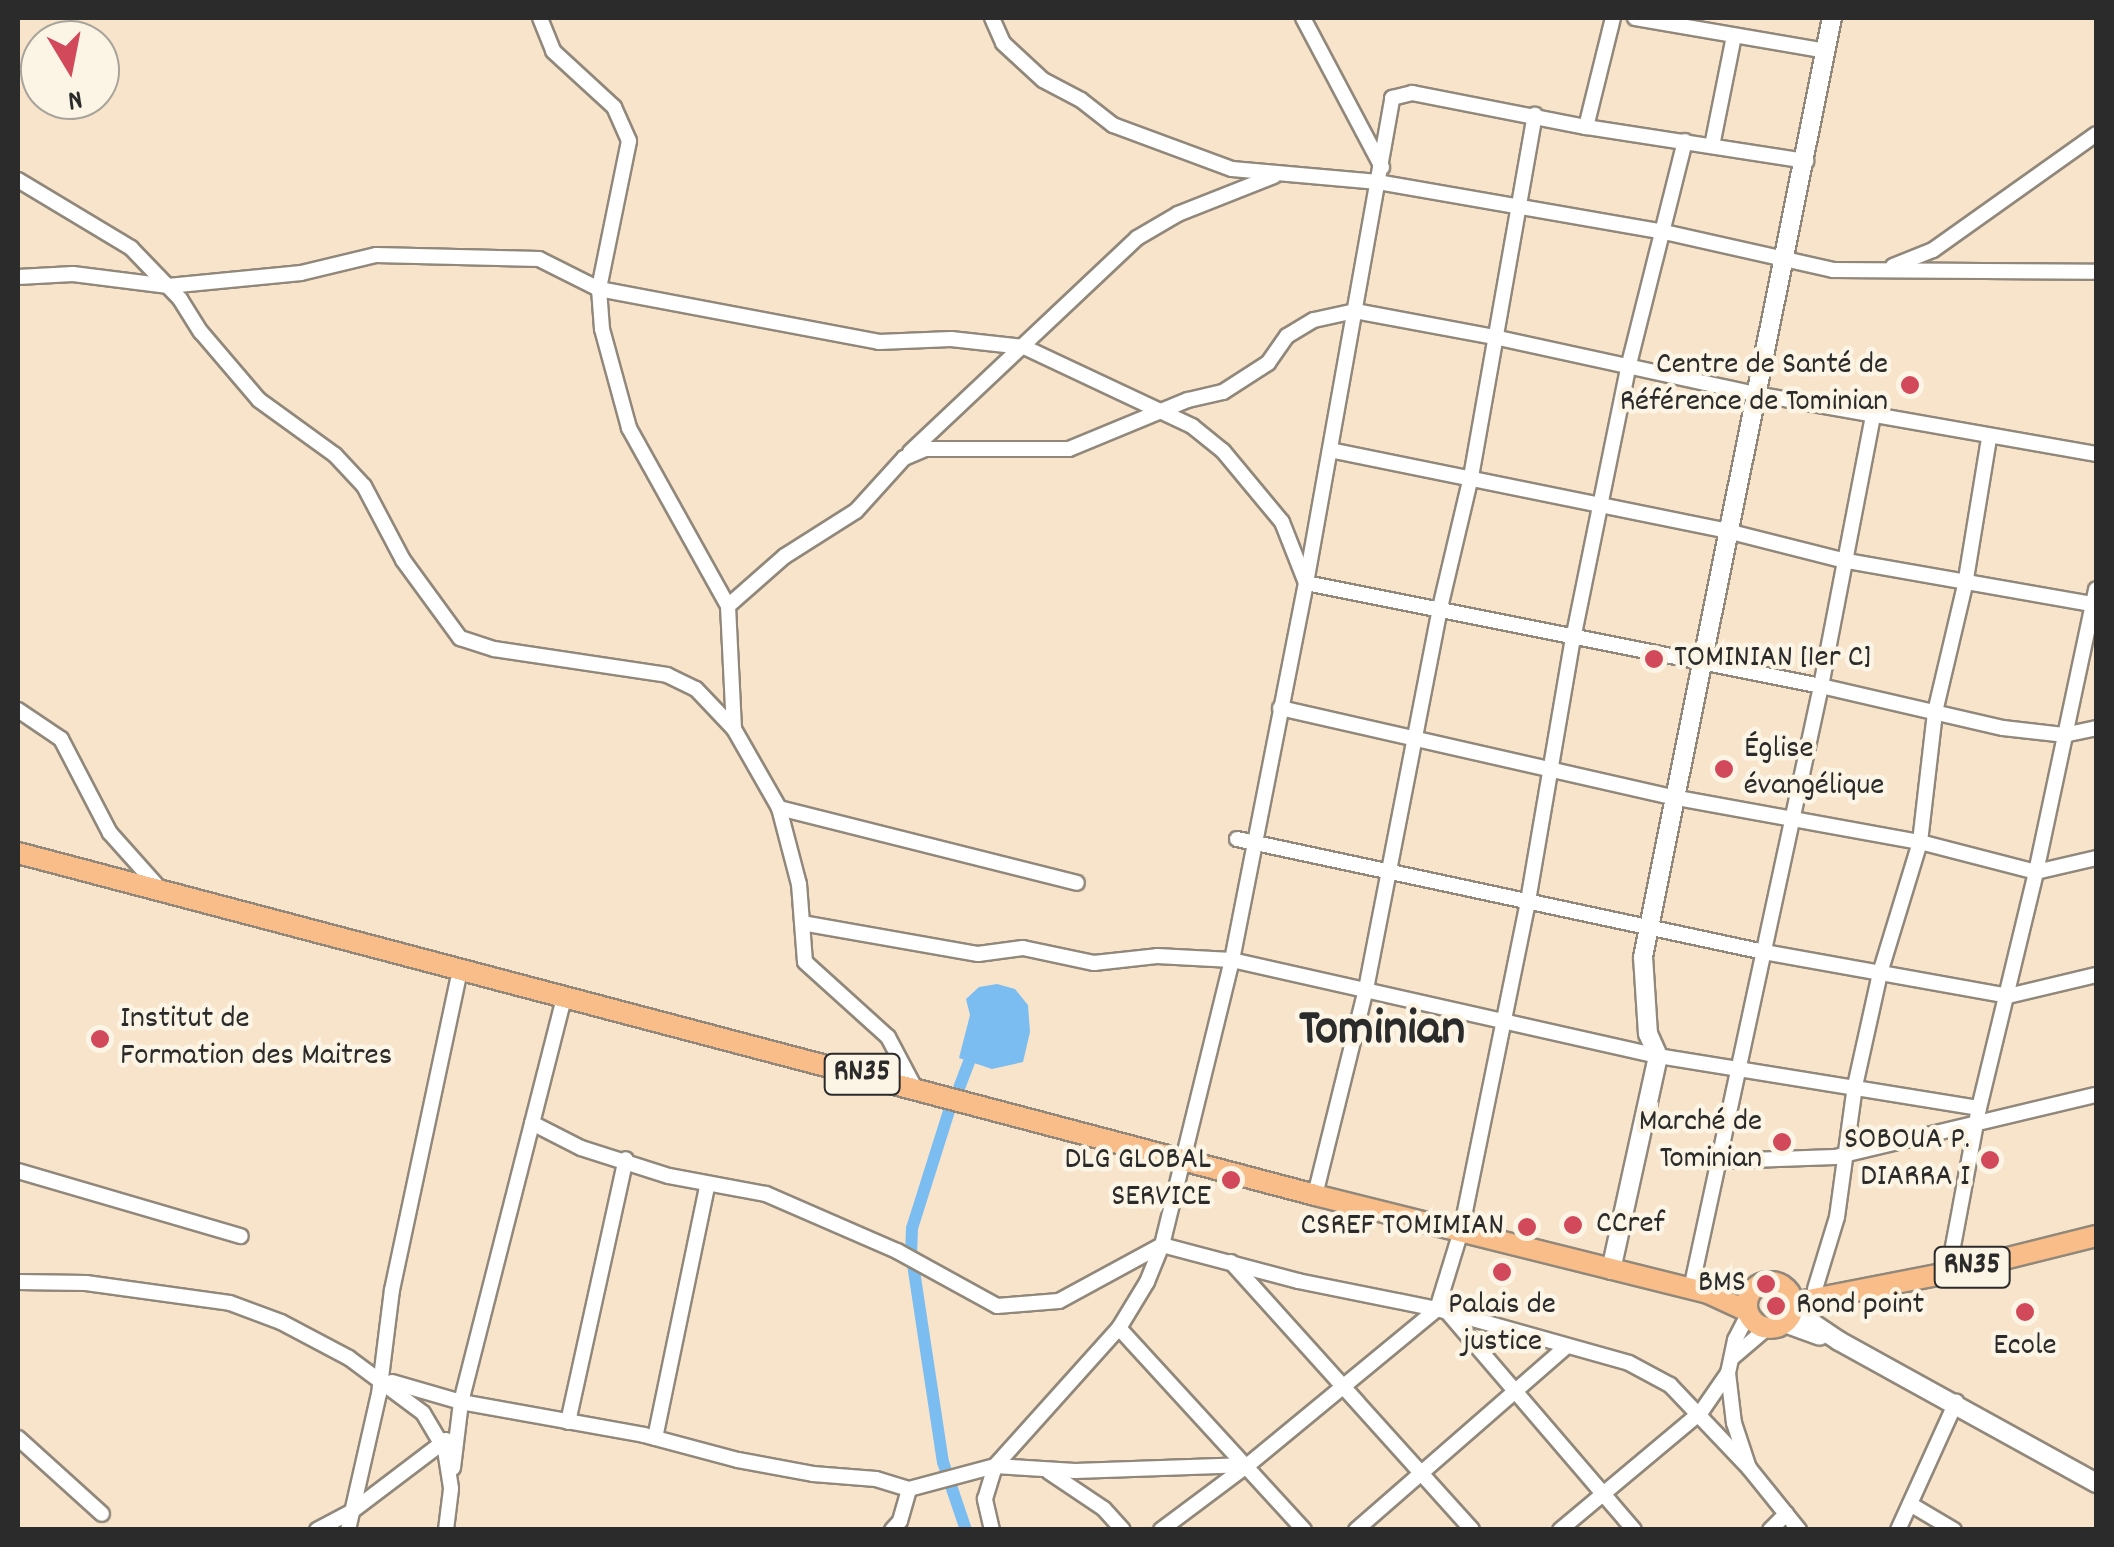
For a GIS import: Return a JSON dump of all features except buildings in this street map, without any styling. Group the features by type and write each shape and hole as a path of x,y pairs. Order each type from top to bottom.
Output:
{"main road":[{"name":"RN35","path":"18,852 1316,1195 1700,1291 1748,1313 1784,1310 1845,1291 1948,1273 2096,1236"},
{"name":"RN35","path":"1700,1291 1758,1285 1784,1310"},
{"path":"1748,1313 1748,1296 1758,1285"},
{"name":"RN35","path":"1784,1310 1815,1289 1845,1291"}],"street":[{"path":"540,18 553,51 614,107 629,140 599,289 602,330 628,428 728,606 734,729"},
{"path":"992,18 1002,43 1042,80 1080,100 1113,124 1232,169 1280,174 1380,175 1517,208 1660,231 1785,256 1833,270 1936,274 2096,272"},
{"path":"1303,18 1380,175"},
{"path":"1586,127 1612,18"},
{"path":"1635,18 1826,51"},
{"path":"1712,146 1728,35 1726,18"},
{"path":"1611,1270 1658,1056 1648,1034 1642,958 1832,18"},
{"path":"992,1530 985,1498 995,1466 1119,1328 1148,1282 1162,1244 1232,960 1306,583 1392,98 1405,92 1586,127 1806,161"},
{"path":"1316,1195 1366,988 1439,612 1471,478 1535,115"},
{"path":"1880,270 1933,250 2096,134"},
{"path":"1161,1530 1443,1311 1554,772 1574,639 1628,368 1685,141"},
{"path":"728,606 786,556 856,511 904,458 1137,238 1178,214 1280,174"},
{"path":"18,180 132,248 168,286 259,400 336,455 364,486 404,560 460,638 494,649 667,675 696,689 734,729 779,808 800,884 805,962 888,1038 915,1088"},
{"path":"18,277 73,274 168,286 301,273 376,256 539,259 599,289 879,342 951,339 1024,347 1192,426 1259,490 1297,552 1306,583"},
{"path":"904,458 925,449 1069,448 1222,392 1268,363 1287,336 1314,320 1354,311 1756,394 2096,454"},
{"path":"1700,1291 1722,1161 1821,686 1872,415"},
{"path":"1815,1289 1837,1216 1855,1086 1880,972 1920,842 1935,712 1965,584 1989,438"},
{"path":"1330,450 1727,531 1842,560 2095,606"},
{"path":"1306,583 1821,686 2003,728 2064,736 2096,728"},
{"path":"1948,1273 1976,1124 2036,872 2096,589"},
{"path":"1280,708 1672,797 1920,842 2036,872 2096,858"},
{"path":"18,710 61,740 110,833 161,891"},
{"path":"779,808 1077,883"},
{"path":"1237,839 1764,952 2008,996 2096,975"},
{"path":"802,923 978,954 1023,948 1094,963 1157,956 1232,960 1658,1056 1980,1108"},
{"path":"348,1530 382,1378 392,1290 460,970"},
{"path":"446,1530 461,1402 564,997"},
{"path":"1722,1161 1844,1154 2096,1095"},
{"path":"532,1123 582,1148 626,1158 706,1186 766,1194 897,1251 997,1306 1059,1301 1162,1244 1298,1281 1443,1311 1629,1362 1670,1385 1701,1412 1799,1530"},
{"path":"568,1422 626,1158"},
{"path":"18,1172 241,1236"},
{"path":"654,1438 706,1186"},
{"path":"1231,1261 1472,1530"},
{"path":"18,1282 86,1283 230,1303 281,1322 382,1378 424,1413 442,1445 452,1490"},
{"path":"18,1293 42,1282"},
{"path":"1560,1530 1701,1412 1730,1365 1784,1310 2096,1483"},
{"path":"1443,1311 1634,1530"},
{"path":"1748,1313 1735,1340 1730,1365 1734,1423 1749,1468"},
{"path":"1119,1328 1304,1530"},
{"path":"1356,1530 1567,1346"},
{"path":"382,1378 461,1402 654,1438 812,1474 876,1479 909,1490 940,1478 995,1466 1046,1470 1248,1465"},
{"path":"1898,1530 1956,1402"},
{"path":"318,1530 351,1512 442,1445 457,1428"},
{"path":"18,1438 102,1514"},
{"path":"1046,1470 1104,1509 1124,1530"},
{"path":"892,1530 900,1521 909,1490"},
{"path":"1910,1504 1954,1530"},
{"path":"1770,1530 1786,1514"}],"water":[{"path":"997,984 1015,989 1028,1005 1030,1032 1023,1062 992,1069 959,1058 970,1015 966,999 979,987"}],"waterway":[{"path":"959,1088 971,1056"},
{"path":"949,1111 912,1228 911,1251 943,1462 966,1530"}],"place":[{"name":"Centre de Santé de Référence de Tominian","path":"1910,385"},
{"name":"TOMINIAN [1er C]","path":"1654,659"},
{"name":"Église évangélique","path":"1724,769"},
{"name":"Institut de Formation des Maitres","path":"100,1039"},
{"name":"Marché de Tominian","path":"1782,1142"},
{"name":"SOBOUA P. DIARRA I","path":"1990,1160"},
{"name":"DLG GLOBAL SERVICE","path":"1231,1180"},
{"name":"CCref","path":"1573,1225"},
{"name":"CSREF TOMIMIAN","path":"1527,1227"},
{"name":"Palais de justice","path":"1502,1272"},
{"name":"BMS","path":"1766,1284"},
{"name":"Rond point","path":"1776,1306"},
{"name":"Ecole","path":"2025,1312"}],"district":[{"name":"Tominian","path":"1382,1033"}]}
